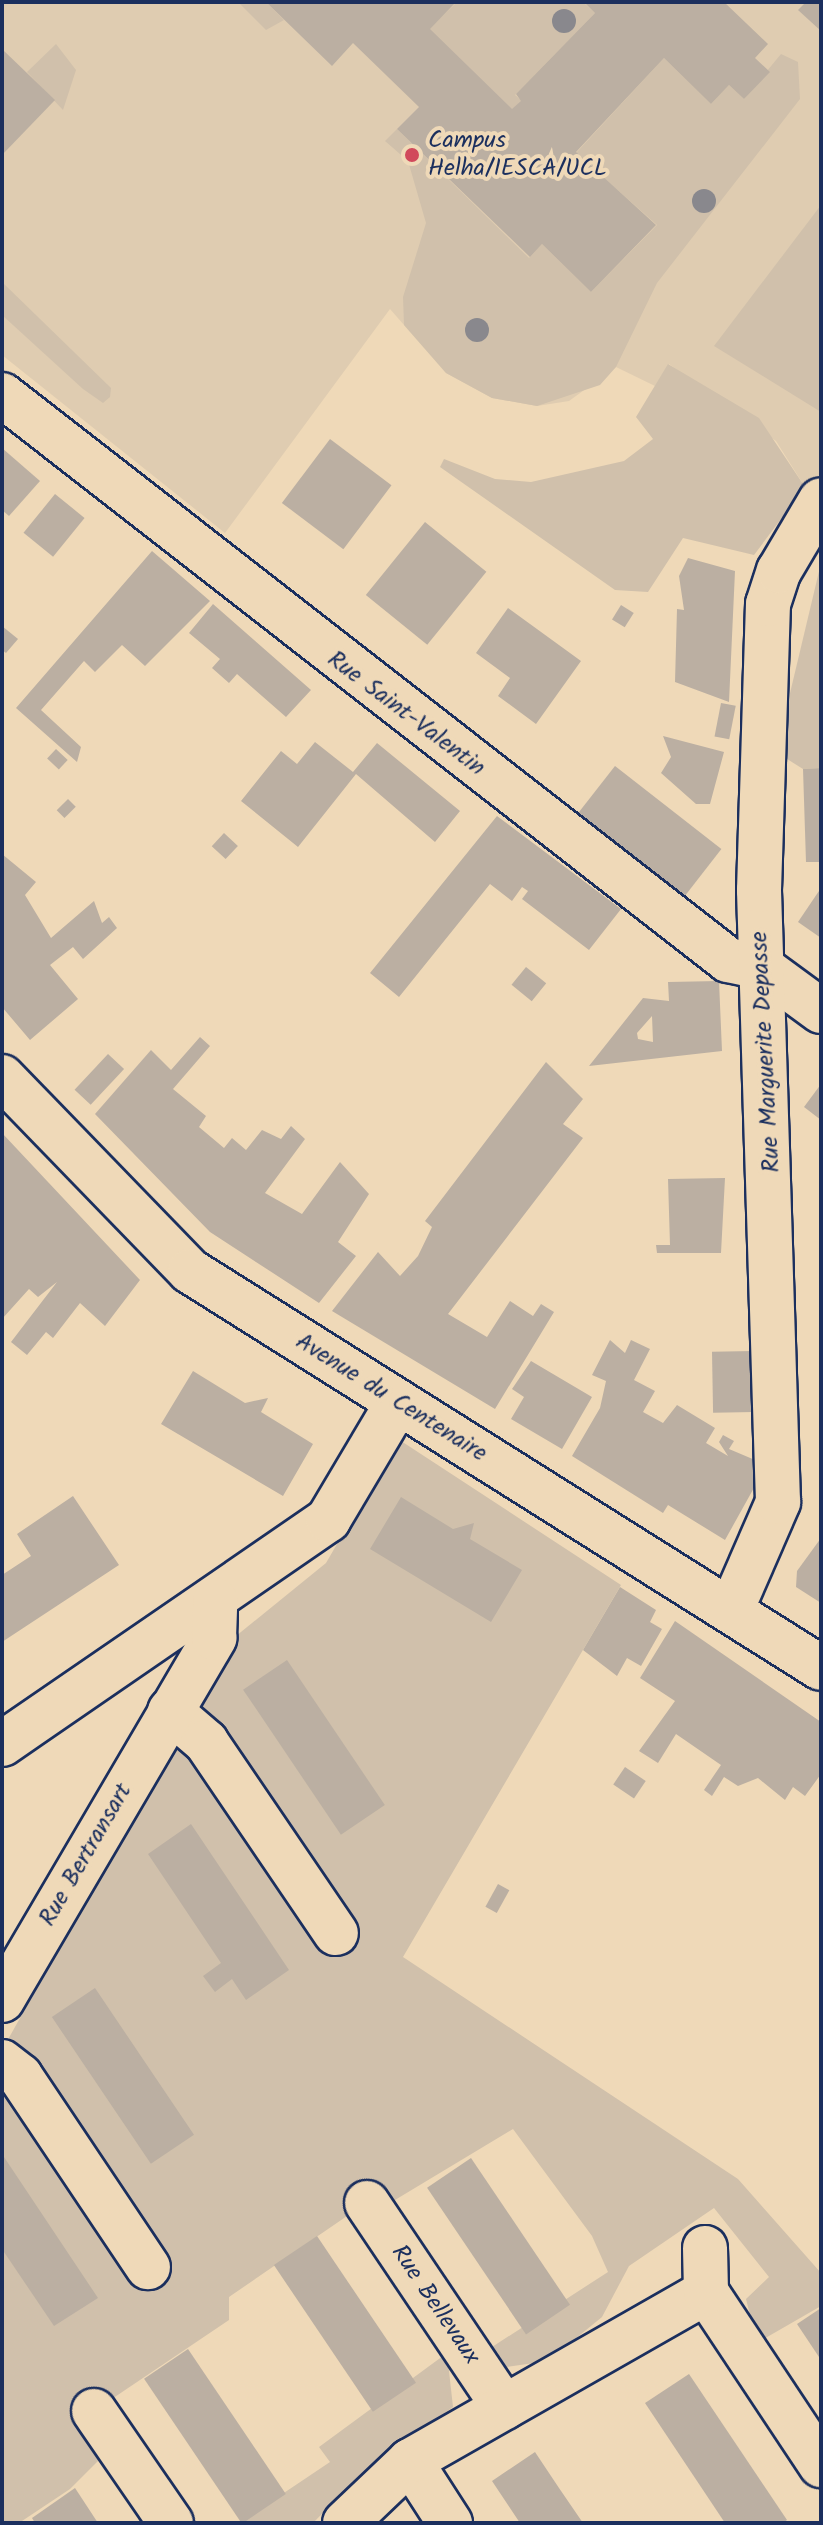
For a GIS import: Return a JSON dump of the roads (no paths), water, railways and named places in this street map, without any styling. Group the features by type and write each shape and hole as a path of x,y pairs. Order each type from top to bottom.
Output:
{"street":[{"name":"Rue Saint-Valentin","path":"2,395 728,960 761,967 821,1011"},
{"name":"Rue Marguerite Depasse","path":"732,1608 778,1502 761,967 768,604 779,571 821,500"},
{"name":"Avenue du Centenaire","path":"2,1077 190,1271 732,1608 821,1668"},
{"path":"2,1744 328,1520 398,1402"},
{"name":"Rue Bertransart","path":"2,2000 214,1638 215,1600"},
{"path":"170,1711 206,1742 336,1933"},
{"path":"2,2062 20,2076 148,2267"},
{"name":"Rue Bellevaux","path":"367,2203 504,2407"},
{"path":"705,2248 706,2292 821,2465"},
{"path":"345,2523 410,2461 706,2292"},
{"path":"94,2411 171,2523"},
{"path":"410,2461 450,2523"}],"place":[{"name":"Campus Helha/IESCA/UCL","path":"412,155"}]}
